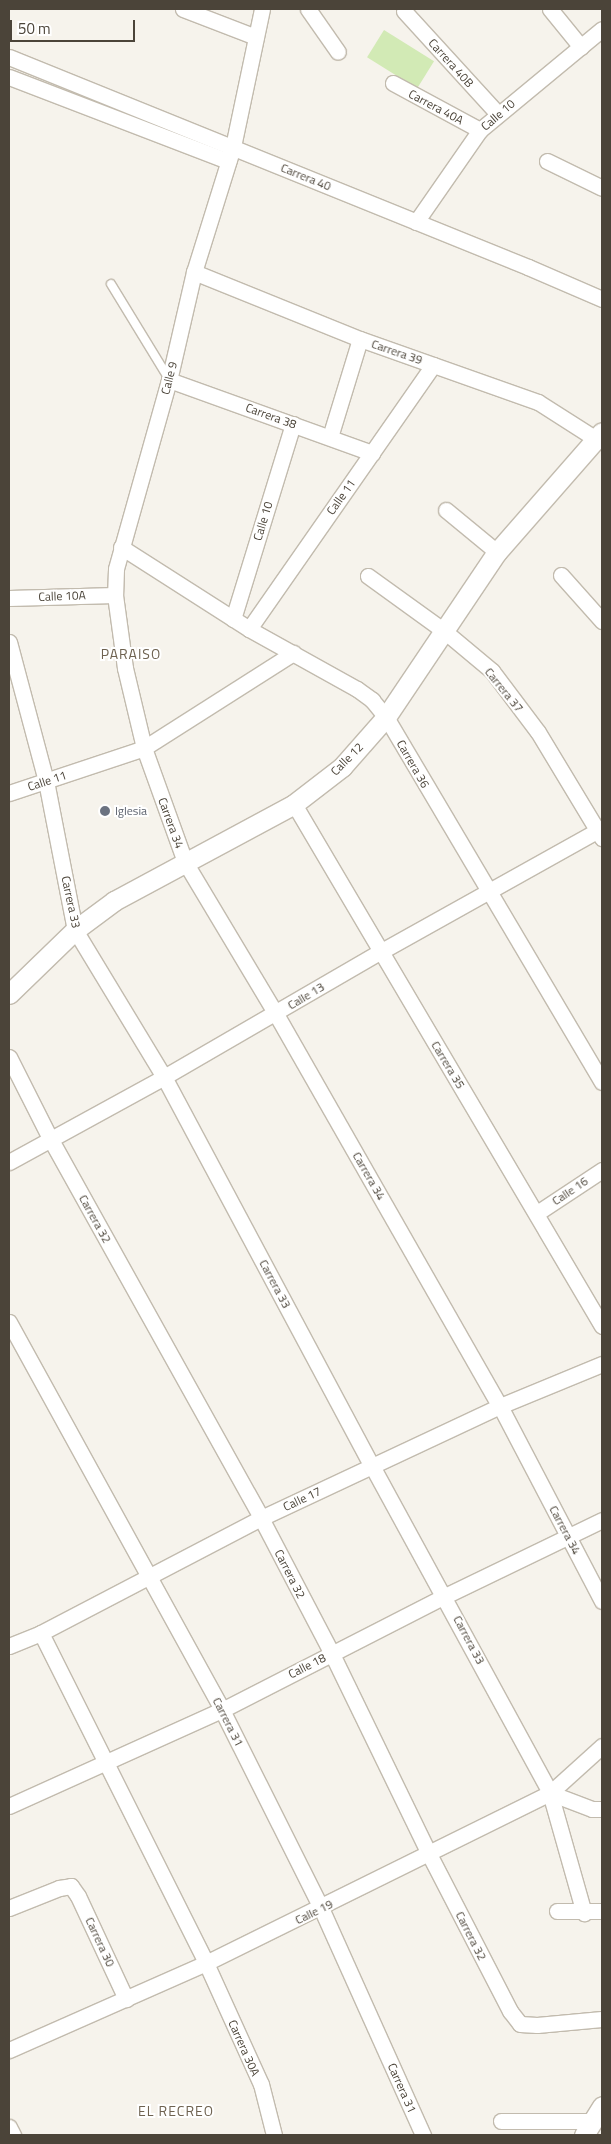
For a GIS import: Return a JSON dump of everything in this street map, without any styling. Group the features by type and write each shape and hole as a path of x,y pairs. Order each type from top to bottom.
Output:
{"street":[{"path":"183,9 256,37"},
{"name":"Calle 9","path":"144,748 125,668 115,595 116,569 169,380 194,272 231,154 262,9"},
{"path":"308,9 338,52"},
{"path":"550,9 581,47"},
{"name":"Carrera 40B","path":"404,11 498,114"},
{"name":"Calle 10","path":"416,222 480,130 602,29"},
{"name":"Carrera 40","path":"9,56 206,138 231,154"},
{"name":"Carrera 40","path":"9,77 64,98 231,154 416,222 602,300"},
{"path":"64,98 69,82"},
{"name":"Carrera 40A","path":"393,84 480,130"},
{"path":"547,161 602,188"},
{"name":"Carrera 39","path":"194,272 360,339 538,402 599,436"},
{"path":"330,438 360,339"},
{"name":"Calle 11","path":"249,629 432,365"},
{"name":"Carrera 38","path":"169,380 372,453"},
{"name":"Calle 10","path":"233,619 293,424"},
{"name":"Calle 12","path":"9,994 75,930 114,901 294,804 342,767 386,717 497,552 599,436"},
{"path":"446,510 497,552"},
{"name":"Carrera 36","path":"121,547 249,629 357,689 372,700 386,717 602,1082"},
{"path":"561,575 602,621"},
{"name":"Carrera 37","path":"368,576 443,630 492,671 538,732 601,833"},
{"name":"Calle 10A","path":"9,598 115,595"},
{"name":"Carrera 33","path":"9,642 46,781 75,930 164,1077 372,1466 445,1596 550,1793 584,1913"},
{"name":"Calle 11","path":"9,792 144,748 293,654"},
{"name":"Carrera 34","path":"144,748 185,862 276,1014 500,1406 602,1601"},
{"name":"Carrera 35","path":"294,804 602,1326"},
{"name":"Calle 13","path":"9,1162 276,1014 380,952 601,833"},
{"name":"Carrera 32","path":"9,1057 51,1140 261,1518 332,1654 429,1854 510,2011 520,2024 537,2025 602,2019"},
{"name":"Calle 16","path":"537,1213 602,1170"},
{"name":"Carrera 31","path":"9,1322 222,1710 321,1908 424,2135"},
{"name":"Calle 17","path":"9,1646 41,1632 261,1518 500,1406 602,1364"},
{"name":"Calle 18","path":"9,1806 106,1760 222,1710 445,1596 602,1520"},
{"path":"41,1632 206,1964"},
{"name":"Calle 19","path":"9,2050 206,1964 550,1793 602,1746"},
{"path":"550,1793 592,1809 602,1809"},
{"name":"Carrera 30","path":"9,1908 59,1888 71,1886 78,1896 126,1999"},
{"path":"556,1911 584,1913 602,1911"},
{"name":"Carrera 30A","path":"206,1964 260,2084 274,2135"},
{"path":"501,2121 593,2121"},
{"path":"9,2127 12,2135"}],"lane":[{"path":"112,284 169,380"}],"green space":[{"path":"384,30 434,61 417,88 367,57"}],"place":[{"name":"Iglesia","path":"105,811"}],"district":[{"name":"PARAISO","path":"131,654"},
{"name":"EL RECREO","path":"176,2111"}]}
